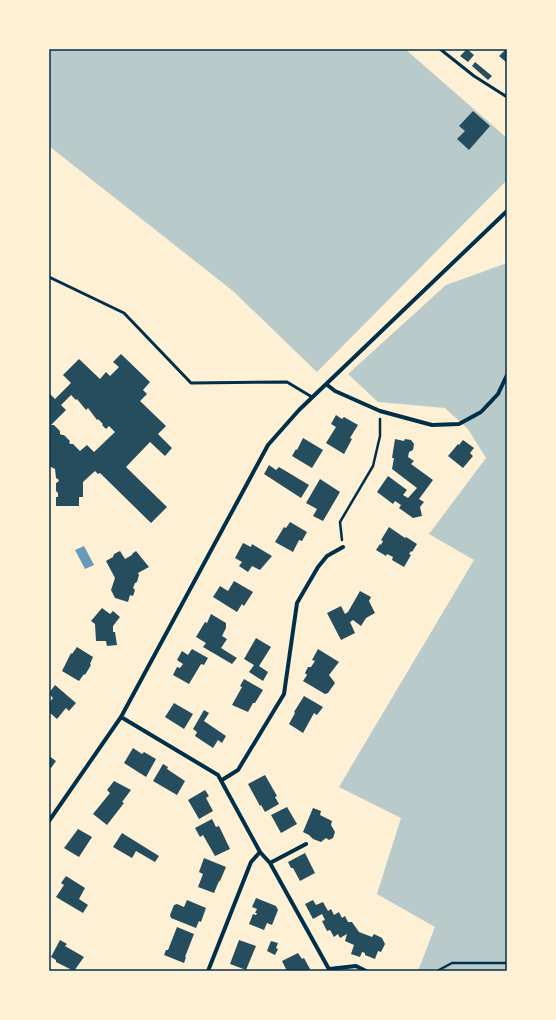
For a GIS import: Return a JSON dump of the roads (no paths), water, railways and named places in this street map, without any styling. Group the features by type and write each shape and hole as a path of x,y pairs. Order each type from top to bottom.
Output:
{"street":[{"path":"49,821 121,717 268,445 312,397 507,211"},
{"path":"326,384 335,391 380,411 432,425 459,424 481,412 498,394 507,375"},
{"path":"222,780 238,770 284,694 297,604 318,567 327,556 343,547"},
{"path":"121,717 218,775 260,852 270,863 330,970 356,966 366,971"},
{"path":"270,863 306,844"},
{"path":"208,971 251,862 260,852"}],"lane":[{"path":"440,49 474,76 507,97"},
{"path":"49,277 124,313 191,383 287,382 312,397"}],"water":[{"path":"84,546 94,565 85,569 75,550"}]}
